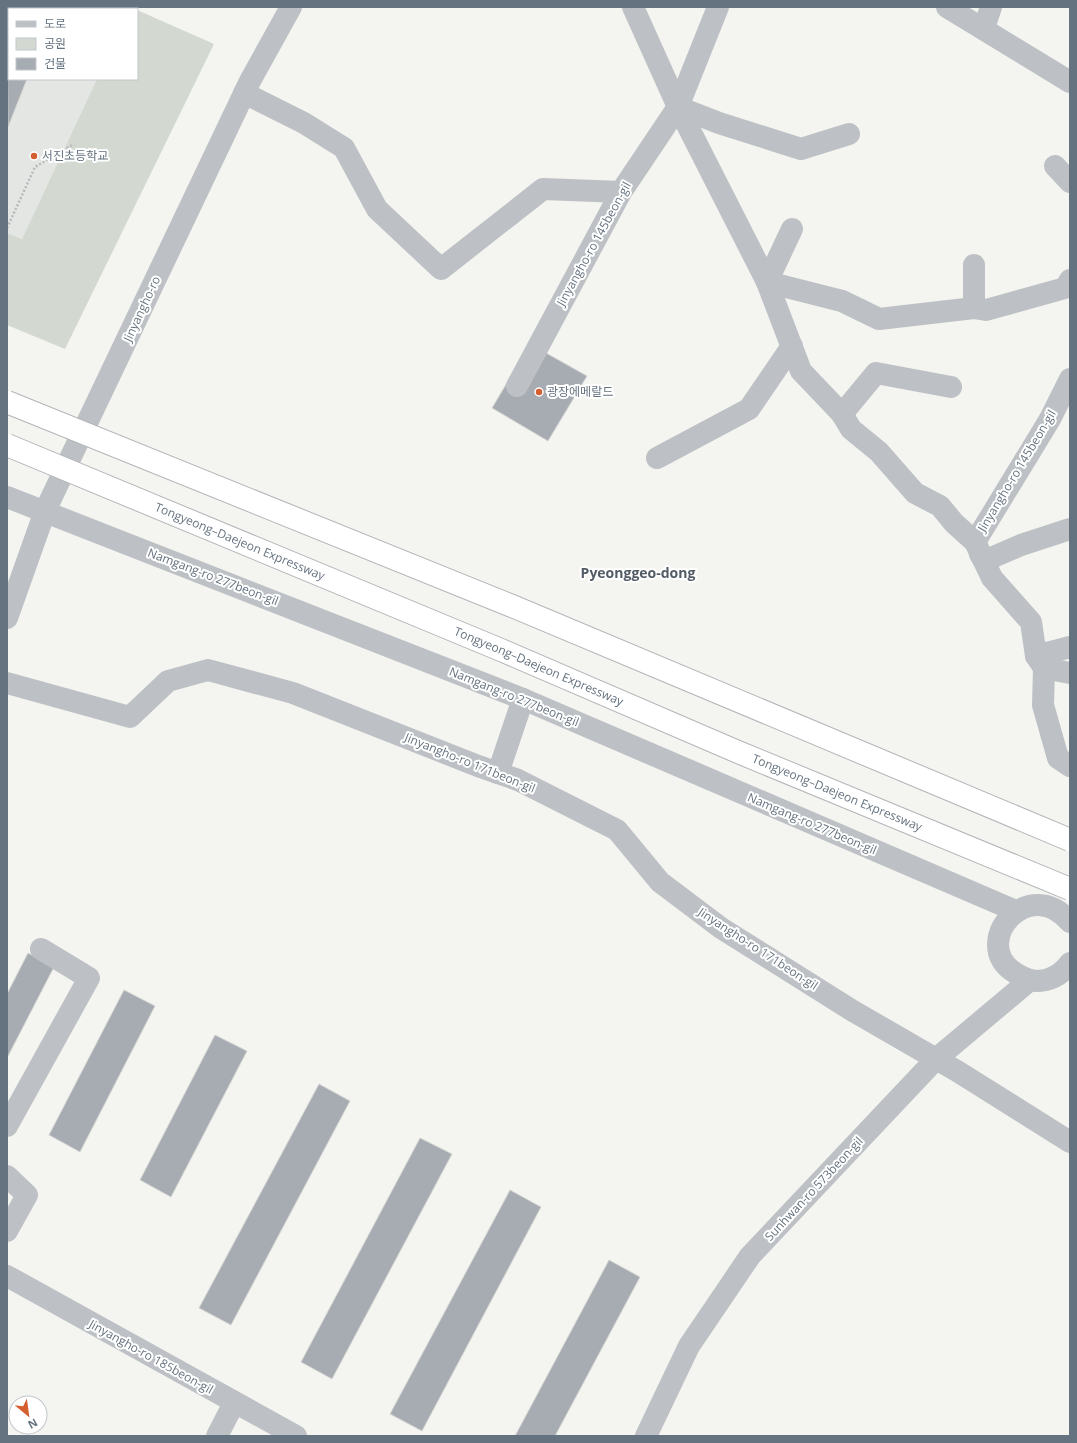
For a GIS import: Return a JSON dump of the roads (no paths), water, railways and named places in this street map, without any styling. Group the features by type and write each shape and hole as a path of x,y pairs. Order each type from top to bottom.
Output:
{"highway":[{"path":"7,402 512,606 1070,840"},
{"name":"Tongyeong–Daejeon Expressway","path":"7,445 501,650 738,752 1070,889"}],"street":[{"name":"Jinyangho-ro","path":"7,618 45,511 244,93 291,7"},
{"name":"Jinyangho-ro 145beon-gil","path":"633,7 678,108 766,282 801,371 842,414 851,429 879,452 915,493 940,506 978,548 992,578 1031,622 1040,662 1043,705 1058,758 1070,766"},
{"path":"718,7 678,108 718,123 801,149 849,134"},
{"path":"947,7 984,28 1070,82"},
{"path":"984,28 991,7"},
{"path":"244,93 304,123 344,148 377,209 441,269 544,189 621,192"},
{"name":"Jinyangho-ro 145beon-gil","path":"517,386 621,192 678,108"},
{"path":"1055,166 1070,182"},
{"path":"792,229 766,282 842,301 879,319 974,308 986,310 1065,288 1070,280"},
{"path":"974,265 974,308"},
{"path":"658,458 749,409 792,346"},
{"path":"842,414 876,374 951,387"},
{"name":"Jinyangho-ro 145beon-gil","path":"978,548 1070,379"},
{"name":"Namgang-ro 277beon-gil","path":"7,497 523,699 1016,911"},
{"path":"978,548 984,561 1021,545 1070,529"},
{"path":"1040,662 1070,647"},
{"path":"1040,662 1070,674"},
{"name":"Jinyangho-ro 171beon-gil","path":"7,683 130,717 168,681 208,670 293,693 518,780 616,830 660,882 721,928 853,1011 936,1059 1070,1142"},
{"path":"498,773 523,699"},
{"path":"1068,912 1040,904 1027,906 1016,911 1006,920 1001,932 999,944 1002,957 1009,968 1018,976 1030,980 1049,979 1069,969"},
{"path":"7,1126 88,978 41,949"},
{"name":"Sunhwan-ro 573beon-gil","path":"646,1436 689,1346 750,1256 936,1059 1030,980"},
{"path":"7,1176 27,1195 7,1231"},
{"name":"Jinyangho-ro 185beon-gil","path":"7,1276 296,1436"},
{"path":"217,1436 234,1403"}],"place":[{"name":"서진초등학교","path":"34,156"},
{"name":"광장에메랄드","path":"539,392"}],"district":[{"name":"Pyeonggeo-dong","path":"638,573"}]}
